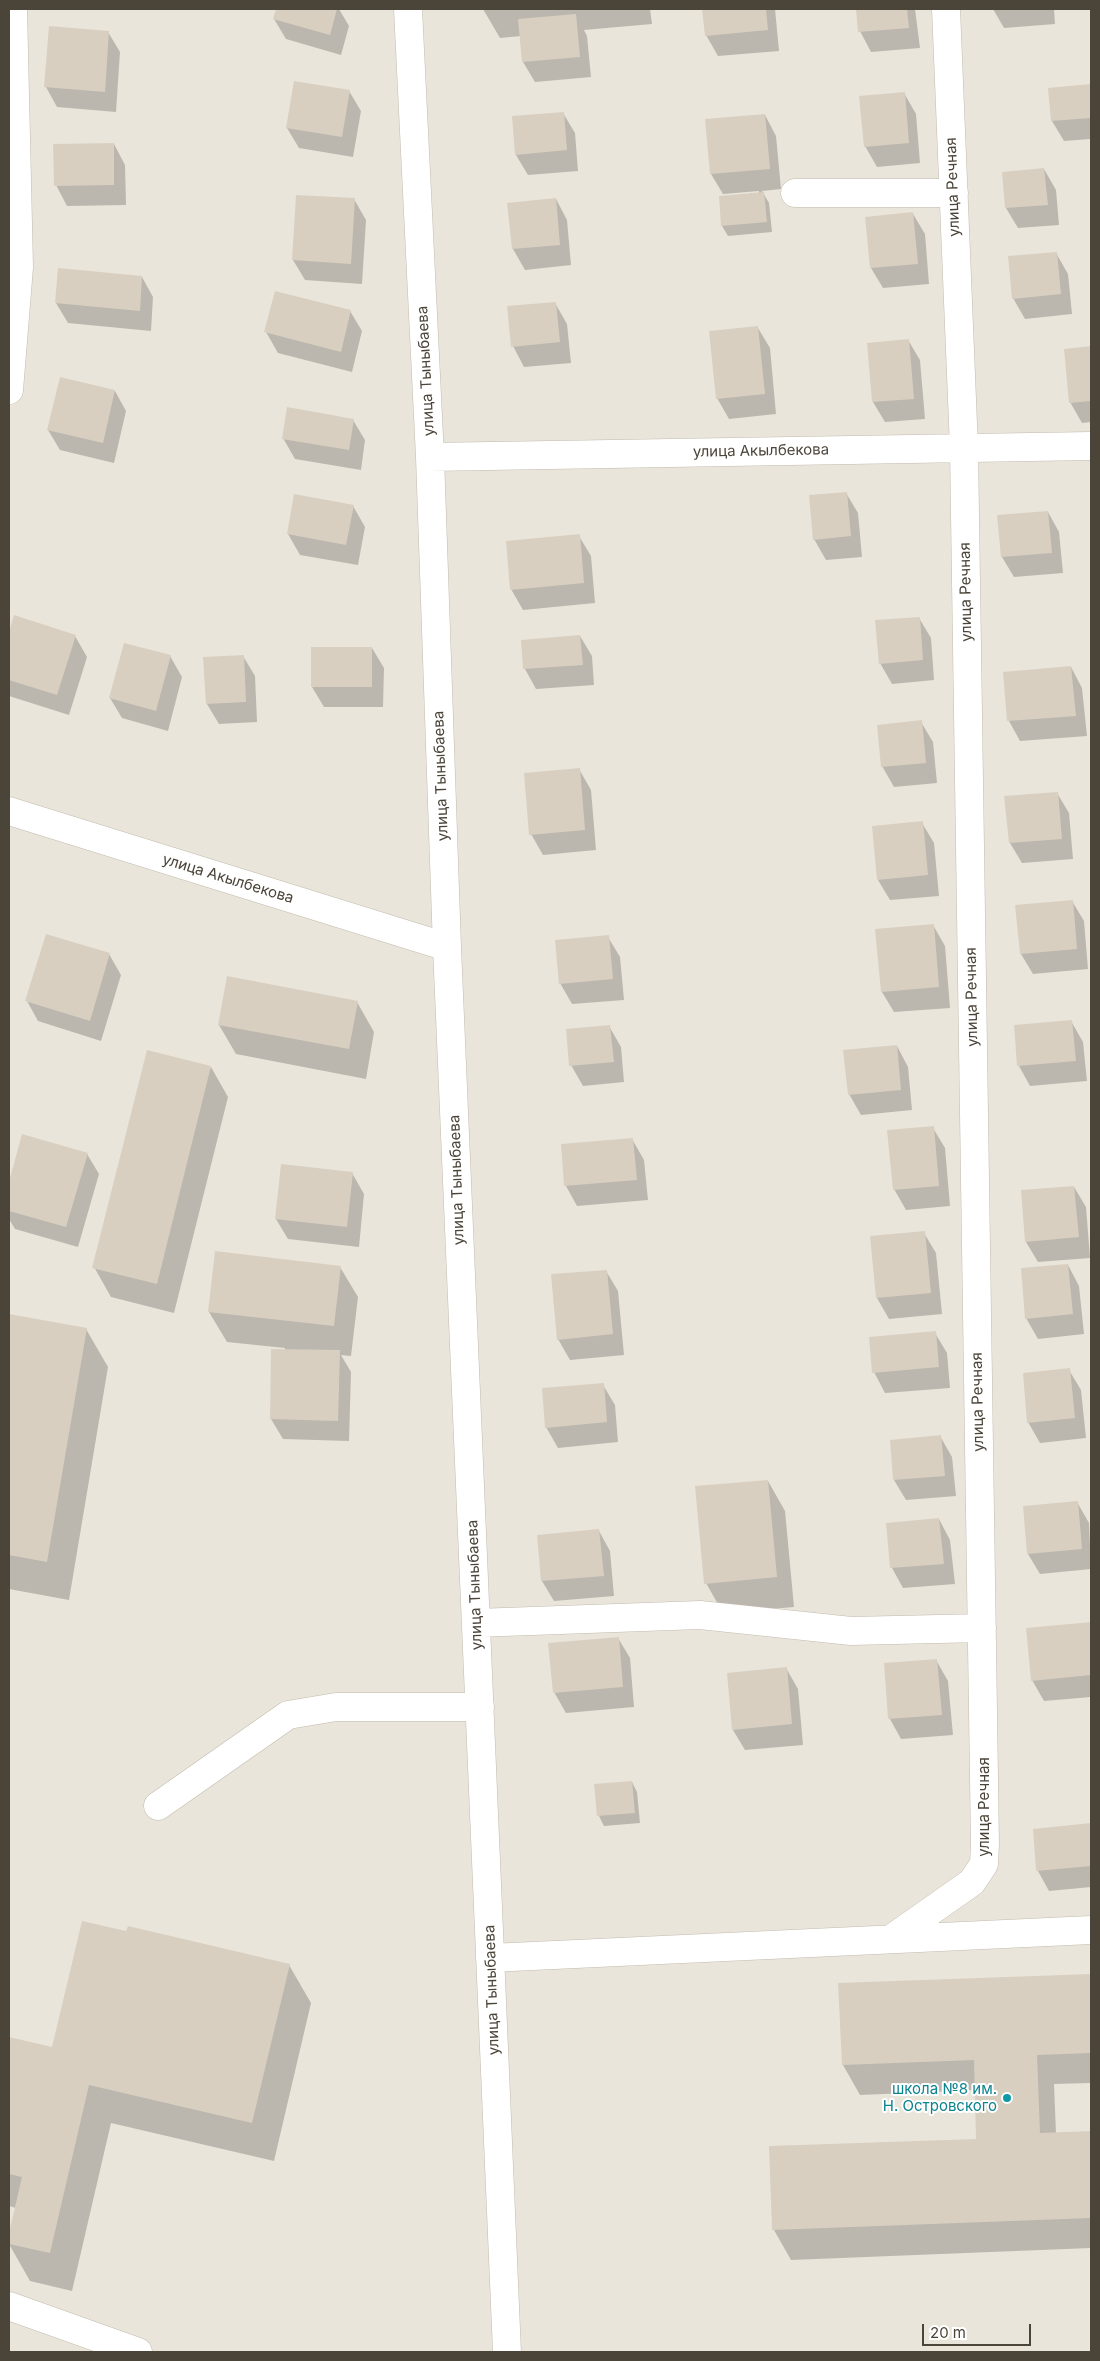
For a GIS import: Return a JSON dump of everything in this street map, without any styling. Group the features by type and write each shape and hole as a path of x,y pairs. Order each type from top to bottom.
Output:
{"street":[{"path":"9,390 14,266 14,9"},
{"name":"улица Тыныбаева","path":"408,9 430,457 448,947 507,2352"},
{"name":"улица Речная","path":"891,1940 972,1882 984,1864 964,448 946,9"},
{"path":"795,192 954,193"},
{"name":"улица Акылбекова","path":"430,457 1091,446"},
{"name":"улица Акылбекова","path":"9,811 448,947"},
{"path":"476,1623 700,1615 851,1631 982,1628"},
{"path":"158,1806 288,1716 336,1707 480,1707"},
{"path":"490,1958 1091,1930"},
{"path":"9,2306 138,2352"}],"shaded area":[{"path":"9,9 1091,9 1091,2352 9,2352"}],"building":[{"path":"276,9 337,9 330,35 273,19"},
{"path":"702,9 766,9 768,30 705,36"},
{"path":"856,9 907,9 909,28 858,32"},
{"path":"576,14 580,57 522,62 518,19"},
{"path":"49,26 109,31 105,92 44,87"},
{"path":"294,81 350,90 342,137 286,128"},
{"path":"1091,84 1091,118 1051,121 1048,88"},
{"path":"905,92 909,143 864,147 859,96"},
{"path":"564,112 567,150 515,155 512,116"},
{"path":"765,114 770,169 710,174 705,119"},
{"path":"114,143 114,185 54,186 53,144"},
{"path":"1044,168 1048,205 1005,208 1002,172"},
{"path":"764,192 767,222 721,226 719,196"},
{"path":"296,195 355,198 351,264 292,260"},
{"path":"556,198 560,245 512,249 507,203"},
{"path":"913,212 918,264 870,268 865,217"},
{"path":"1057,252 1061,294 1012,299 1008,256"},
{"path":"58,268 142,276 140,311 55,303"},
{"path":"275,291 351,310 341,352 264,332"},
{"path":"556,302 560,342 511,347 507,306"},
{"path":"758,326 765,394 716,399 709,331"},
{"path":"909,339 914,399 872,402 867,343"},
{"path":"1091,346 1091,401 1069,403 1064,349"},
{"path":"60,377 115,390 103,443 47,430"},
{"path":"287,407 354,419 349,450 282,439"},
{"path":"847,492 851,536 813,540 809,495"},
{"path":"294,494 354,505 346,545 287,534"},
{"path":"1048,511 1052,553 1001,557 997,515"},
{"path":"580,534 584,583 510,590 506,541"},
{"path":"14,615 76,635 57,695 9,680 9,632"},
{"path":"920,617 923,660 879,664 875,620"},
{"path":"580,635 583,665 523,669 521,640"},
{"path":"124,643 171,655 156,711 109,698"},
{"path":"311,647 372,647 372,687 311,687"},
{"path":"244,655 246,702 206,704 203,657"},
{"path":"1071,666 1076,716 1007,721 1003,672"},
{"path":"922,720 926,763 881,767 877,725"},
{"path":"580,768 585,830 529,835 524,773"},
{"path":"1058,792 1062,839 1009,843 1004,796"},
{"path":"923,821 928,875 877,880 872,826"},
{"path":"1073,900 1077,949 1020,954 1015,905"},
{"path":"934,924 939,987 881,992 875,929"},
{"path":"46,934 110,953 90,1021 25,1001"},
{"path":"609,935 613,979 559,984 555,940"},
{"path":"227,976 358,1001 349,1049 218,1025"},
{"path":"1072,1020 1076,1061 1017,1066 1014,1025"},
{"path":"610,1025 614,1062 569,1066 566,1029"},
{"path":"897,1045 901,1090 848,1095 843,1050"},
{"path":"147,1050 211,1066 157,1284 92,1268"},
{"path":"934,1126 939,1186 893,1190 887,1130"},
{"path":"22,1134 88,1153 66,1227 9,1211 9,1182"},
{"path":"633,1138 637,1180 564,1186 561,1144"},
{"path":"281,1164 353,1172 347,1227 275,1219"},
{"path":"1074,1186 1079,1237 1025,1242 1021,1190"},
{"path":"925,1231 931,1293 876,1298 870,1236"},
{"path":"215,1251 341,1266 334,1326 208,1312"},
{"path":"1068,1264 1073,1314 1025,1319 1021,1268"},
{"path":"607,1270 613,1334 557,1340 551,1274"},
{"path":"9,1314 87,1328 47,1562 9,1555"},
{"path":"936,1331 939,1367 872,1373 869,1337"},
{"path":"271,1349 340,1350 338,1421 270,1419"},
{"path":"1070,1368 1075,1418 1027,1423 1023,1373"},
{"path":"604,1383 607,1422 545,1428 542,1388"},
{"path":"941,1435 945,1476 893,1480 890,1440"},
{"path":"768,1480 777,1577 704,1584 695,1486"},
{"path":"1078,1501 1082,1549 1027,1554 1023,1506"},
{"path":"939,1518 944,1564 890,1568 886,1523"},
{"path":"599,1529 604,1576 541,1581 537,1535"},
{"path":"1091,1622 1091,1675 1031,1681 1026,1628"},
{"path":"619,1637 623,1687 553,1693 548,1643"},
{"path":"937,1659 942,1715 888,1719 884,1663"},
{"path":"787,1667 792,1724 732,1730 727,1673"},
{"path":"632,1781 635,1813 597,1816 594,1784"},
{"path":"1091,1823 1091,1866 1036,1871 1033,1829"},
{"path":"82,1921 126,1931 128,1926 290,1964 252,2123 89,2085 50,2253 9,2244 9,2233 22,2177 9,2174 9,2037 52,2047"},
{"name":"школа №8 им. Н. Островского","path":"1091,1974 1091,2053 1037,2055 1040,2133 1091,2131 1091,2218 772,2230 769,2146 976,2139 974,2060 842,2065 838,1983"}],"place":[{"name":"школа №8 им. Н. Островского","path":"1007,2098"}]}
